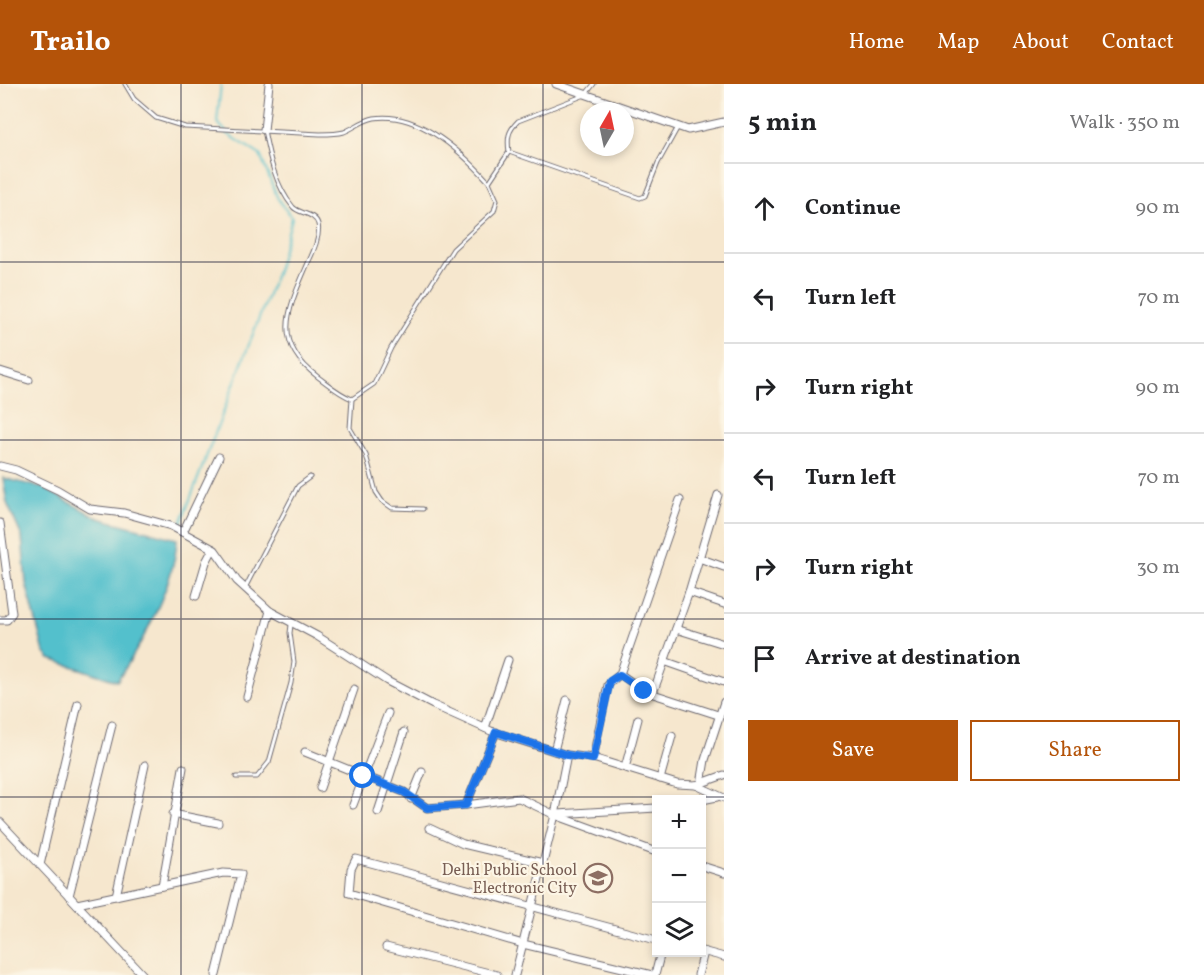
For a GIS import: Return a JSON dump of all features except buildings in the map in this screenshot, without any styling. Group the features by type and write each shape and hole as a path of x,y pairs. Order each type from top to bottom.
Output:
{"street":[{"path":"264,130 269,84"},
{"path":"556,84 688,130 724,122"},
{"path":"0,371 29,380"},
{"path":"183,532 219,457"},
{"path":"0,466 16,470 58,490 90,509 124,513 171,525 213,549 237,581 270,611 387,681 485,728 567,755 593,759 660,779 698,784 721,797"},
{"path":"653,693 689,592 718,495"},
{"path":"593,759 608,685 620,675 680,500"},
{"path":"0,523 12,614 7,620 0,620"},
{"path":"196,596 206,562 213,549"},
{"path":"699,558 724,567"},
{"path":"689,592 724,604"},
{"path":"247,697 270,611"},
{"path":"676,629 724,644"},
{"path":"485,728 508,660"},
{"path":"664,661 724,682"},
{"path":"620,675 638,689 718,715"},
{"path":"320,788 327,761 354,689"},
{"path":"554,751 567,700"},
{"path":"698,784 724,702"},
{"path":"40,865 78,704"},
{"path":"353,805 388,713"},
{"path":"625,768 638,719"},
{"path":"69,896 112,725"},
{"path":"378,812 404,732"},
{"path":"466,805 496,732"},
{"path":"660,779 672,736"},
{"path":"305,752 404,792 427,808 519,798 555,815 652,850"},
{"path":"514,975 555,815 567,755"},
{"path":"116,897 145,765"},
{"path":"162,886 183,768"},
{"path":"411,799 422,772"},
{"path":"698,784 724,775"},
{"path":"706,801 721,797"},
{"path":"555,815 652,808"},
{"path":"173,814 218,823"},
{"path":"0,822 143,975"},
{"path":"429,828 463,844 543,863"},
{"path":"652,939 356,859 351,869 349,893 523,944 654,975 659,957"},
{"path":"706,867 724,873"},
{"path":"77,904 223,873 241,874 216,975"},
{"path":"386,947 497,975"},
{"path":"706,952 724,957"},
{"path":"698,975 702,957"}],"lane":[{"path":"125,84 134,99 156,118 185,127 320,134 342,132 376,118 399,119 432,132 473,164 489,182 497,200 494,212 453,249 391,348 374,384 352,399"},
{"path":"489,182 509,152 507,140 511,128 518,121 585,94 594,84"},
{"path":"509,152 640,198 645,196 658,163 678,127"},
{"path":"264,130 270,159 281,188 294,209 315,217 319,225 316,245 291,308 286,336 290,349 306,368 340,394 352,399"},
{"path":"352,399 350,428 366,455 376,492 382,501 392,508 423,509"},
{"path":"245,588 298,486 310,477"},
{"path":"236,777 257,777 269,762 294,671 290,633 292,623"}],"water":[{"path":"3,478 43,488 98,518 177,539 170,575 156,613 117,681 50,659 44,652 26,583 22,537 7,503"}],"waterway":[{"path":"181,523 277,271 292,218 278,199 260,155 228,134 217,122 221,84"}],"place":[{"name":"Delhi Public School Electronic City","path":"598,878"}],"route":[{"path":"363,776 404,792 427,808 466,805 496,732 567,755 593,759 606,690 610,681 620,675 644,691"}]}
